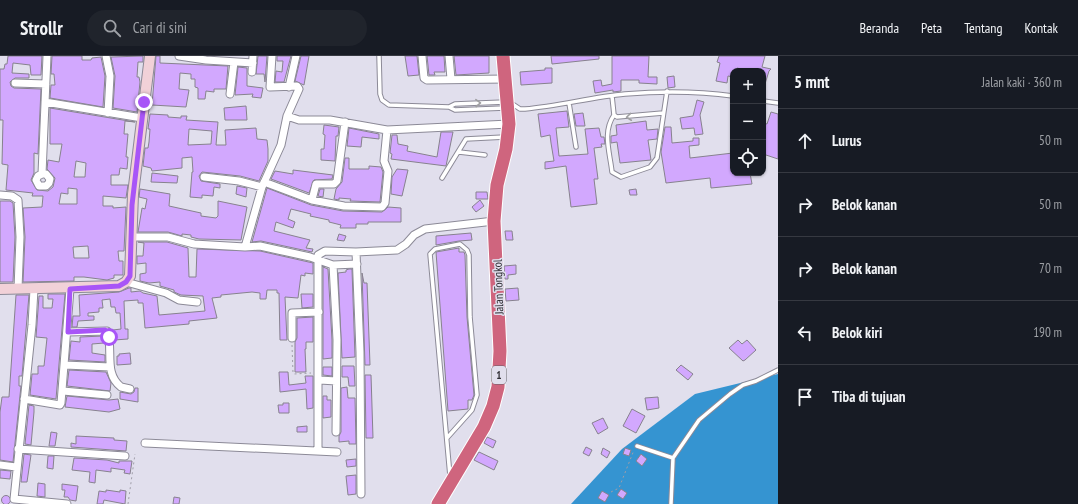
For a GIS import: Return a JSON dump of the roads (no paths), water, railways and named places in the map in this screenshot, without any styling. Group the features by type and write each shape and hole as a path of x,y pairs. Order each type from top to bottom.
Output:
{"highway":[{"name":"Jalan Tongkol","path":"438,504 450,481 484,427 493,406 498,387 500,352 495,225 497,185 508,131 510,105 506,79 505,56"}],"street":[{"path":"42,174 47,56"},
{"path":"106,56 110,76 108,113"},
{"path":"0,289 70,289 119,286 126,282 130,276 132,205 150,56"},
{"path":"179,56 234,62 253,60 252,72"},
{"path":"245,247 263,185 281,145 287,116 299,89 297,86 270,87 272,56"},
{"path":"289,87 296,56"},
{"path":"422,56 425,79 506,79"},
{"path":"449,56 451,79"},
{"path":"230,94 234,62"},
{"path":"15,84 46,84"},
{"path":"45,102 142,118"},
{"path":"287,116 299,120 330,120 387,130 508,131"},
{"path":"312,200 316,184 334,184 337,182 345,122"},
{"path":"204,177 263,185 312,200 344,206 384,205 388,171 384,161 387,130"},
{"path":"0,195 12,196 18,200 20,238 18,289"},
{"path":"132,238 168,237 194,244 245,247 260,246 320,255 397,250 406,244 414,235 425,229 495,225"},
{"path":"356,252 360,352 360,494"},
{"path":"320,255 333,265 357,264"},
{"path":"318,451 320,380 320,255"},
{"path":"333,265 337,340 336,432"},
{"path":"126,282 166,293 179,300 197,302"},
{"path":"34,289 32,325 16,467 14,501 67,504"},
{"path":"24,399 57,405 61,403 66,365 70,289"},
{"path":"292,338 292,313 319,312"},
{"path":"68,332 107,331 110,367 118,385 130,389"},
{"path":"66,365 110,367"},
{"path":"320,380 336,382"},
{"path":"63,391 107,395"},
{"path":"145,443 337,452"},
{"path":"18,449 125,456"},
{"path":"0,465 16,467"}],"lane":[{"path":"379,56 380,94 385,103 389,106 449,107 455,104 510,105 520,109 525,109 612,96 667,91 712,93 730,96"},
{"path":"612,96 614,115 608,125 607,136 612,172 621,176 650,167 657,158 667,91"},
{"path":"766,101 778,103"},
{"path":"569,103 576,147"},
{"path":"614,115 620,118 663,113"},
{"path":"442,178 466,139 508,131"},
{"path":"459,152 485,155"},
{"path":"447,438 472,410 477,395 470,317 468,256 467,250 460,244 435,249 430,254 450,481"},
{"path":"671,504 673,458 686,436 712,409 743,385 756,382 778,370"},
{"path":"637,446 673,458"}],"water":[{"path":"778,374 778,504 571,504 622,449 695,394"}]}
